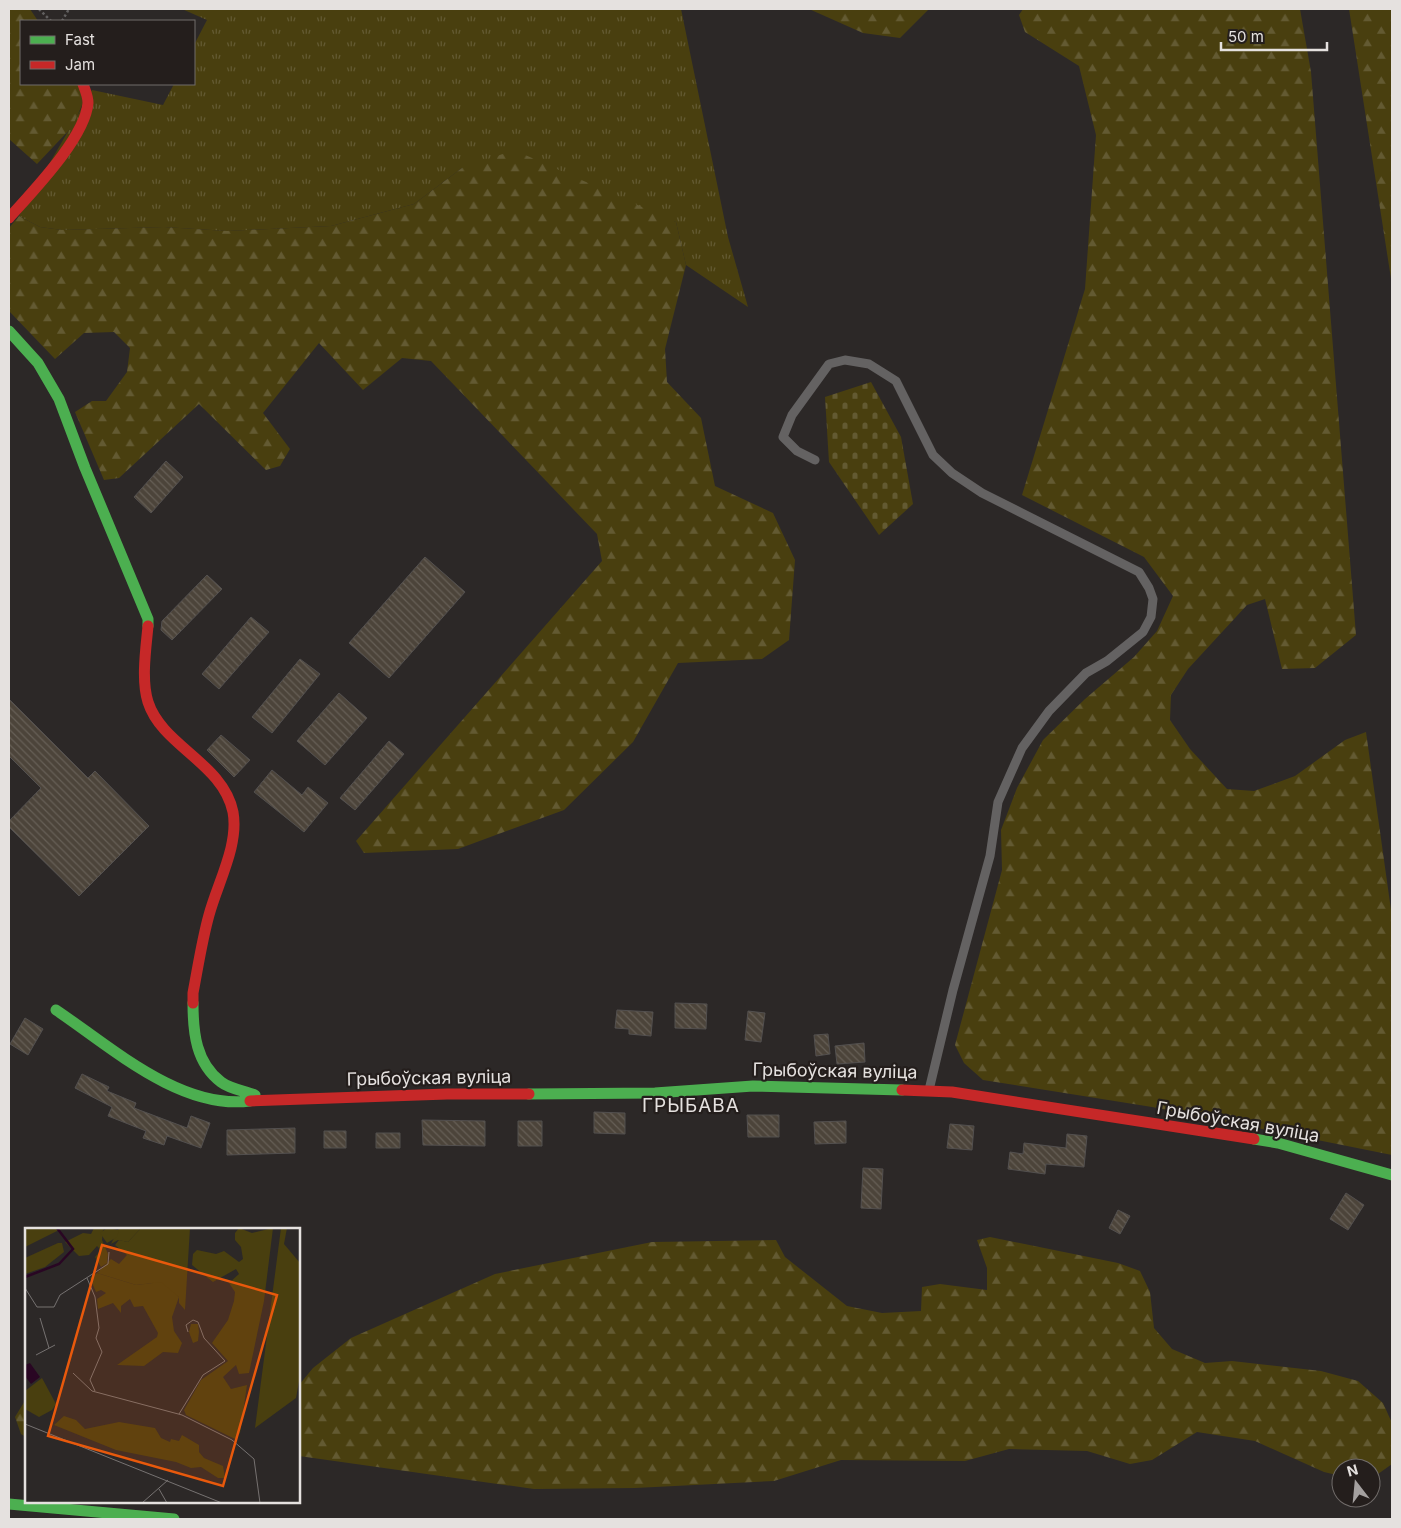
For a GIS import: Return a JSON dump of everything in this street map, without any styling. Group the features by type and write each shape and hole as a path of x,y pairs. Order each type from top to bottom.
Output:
{"street":[{"path":"9,218 55,165 80,126 88,103 83,85"},
{"path":"9,330 38,363 59,399 85,468 148,618 145,667 148,702 162,726 227,791 233,813 234,836 209,916 193,993 192,1023 196,1045 202,1059 222,1083 268,1099"},
{"name":"Грыбоўская вуліца","path":"56,1010 150,1076 194,1096 236,1103 268,1099 447,1094 655,1093 753,1086 952,1092 1278,1143 1392,1175"},
{"path":"9,1504 174,1519"}],"lane":[{"path":"815,460 797,451 783,437 792,415 829,364 845,360 869,364 896,381 933,455 952,473 982,492 1139,572 1149,588 1152,599 1151,617 1144,632 1107,661 1086,673 1049,711 1022,748 998,802 990,856 953,990 928,1091"}],"path":[{"path":"39,9 51,20"},
{"path":"63,20 69,9"}],"green space":[{"path":"9,9 30,9 37,20 20,20 20,85 79,85 83,103 72,127 37,164 9,139"},
{"path":"182,9 681,9 728,237 748,307 686,265 676,222 462,168 414,204 331,226 227,231 164,227 62,230 40,227 19,216 92,90 163,105 173,85 195,85 195,43 207,20"},
{"path":"809,9 929,9 900,38 863,33"},
{"path":"1023,9 1300,9 1311,72 1356,635 1315,668 1282,669 1265,599 1247,605 1188,669 1171,695 1170,720 1190,749 1227,789 1254,791 1295,776 1345,740 1366,732 1392,917 1392,1155 1152,1107 983,1080 964,1063 955,1045 1002,870 1001,830 1017,788 1043,740 1085,699 1134,657 1157,631 1173,596 1144,557 1022,495 1085,289 1096,135 1079,66 1025,32 1019,15"},
{"path":"1349,9 1392,9 1392,285"},
{"path":"514,150 676,222 686,265 665,349 667,382 701,418 715,486 773,513 795,560 789,640 762,659 678,663 633,742 564,810 458,849 364,853 356,841 602,561 597,534 431,361 402,358 363,390 319,343 263,413 290,449 280,466 266,470 199,404 119,478 104,480 75,412 92,401 106,401 127,372 130,348 114,332 84,333 55,359 9,311 9,228 19,216 40,227 62,230 164,227 227,231 331,226 414,204 462,168"},
{"path":"871,382 901,437 913,504 879,535 829,462 825,397"},
{"path":"990,1237 1118,1263 1140,1271 1150,1292 1154,1328 1172,1349 1205,1363 1232,1361 1321,1371 1358,1381 1383,1403 1392,1423 1392,1464 1381,1472 1381,1458 1331,1458 1331,1474 1255,1441 1197,1432 1152,1460 1130,1464 1087,1451 1009,1449 965,1461 841,1460 774,1481 635,1488 534,1489 300,1456 300,1384 313,1368 351,1338 495,1274 652,1242 776,1240 785,1257 847,1306 882,1313 921,1311 922,1287 940,1284 987,1290 987,1268 977,1240"},
{"path":"25,1401 25,1436 21,1434 15,1417"}],"building":[{"path":"166,461 183,477 151,513 134,497"},
{"path":"425,557 465,592 389,678 349,643"},
{"path":"207,575 222,589 172,640 161,630 162,621"},
{"path":"251,617 269,632 219,689 202,674"},
{"path":"300,659 320,674 272,733 252,717"},
{"path":"339,693 367,718 325,765 297,741"},
{"path":"9,699 88,778 95,771 149,826 79,896 9,827 9,821 41,788 9,756"},
{"path":"221,735 250,760 234,777 207,750"},
{"path":"389,741 404,754 355,810 340,798"},
{"path":"272,770 302,795 308,787 328,803 304,832 254,792"},
{"path":"675,1003 707,1004 706,1029 675,1028"},
{"path":"617,1010 653,1012 651,1036 629,1034 629,1029 615,1028"},
{"path":"748,1011 765,1013 761,1042 745,1040"},
{"path":"25,1018 43,1029 28,1055 10,1044"},
{"path":"828,1034 830,1054 816,1056 814,1035"},
{"path":"864,1043 865,1062 837,1064 835,1046"},
{"path":"82,1074 109,1087 107,1091 136,1103 134,1108 187,1128 191,1116 210,1123 201,1148 167,1136 164,1145 143,1138 146,1131 108,1116 112,1107 75,1088"},
{"path":"594,1112 625,1113 625,1134 594,1133"},
{"path":"747,1115 779,1115 779,1137 748,1137"},
{"path":"422,1120 485,1121 485,1146 423,1145"},
{"path":"518,1121 542,1121 542,1146 518,1146"},
{"path":"846,1121 846,1143 815,1144 814,1122"},
{"path":"950,1124 974,1126 972,1150 947,1148"},
{"path":"295,1128 295,1153 227,1155 227,1130"},
{"path":"324,1131 346,1131 346,1148 324,1148"},
{"path":"376,1133 400,1133 400,1148 376,1148"},
{"path":"1067,1134 1087,1136 1084,1167 1046,1164 1045,1174 1008,1169 1010,1152 1023,1154 1024,1143 1066,1148"},
{"path":"863,1168 883,1169 881,1209 861,1208"},
{"path":"1346,1193 1364,1205 1348,1230 1330,1219"},
{"path":"1118,1210 1130,1216 1120,1234 1109,1228"}],"traffic: fast":[{"path":"9,331 38,363 59,399 85,468 148,619 148,626"},
{"path":"193,1003 195,1036 201,1057 206,1066 221,1082 255,1095"},
{"path":"56,1010 147,1073 172,1086 198,1096 224,1101 250,1101"},
{"path":"529,1094 655,1093 753,1086 902,1090"},
{"path":"1254,1139 1278,1143 1392,1175"},
{"path":"9,1504 174,1519"}],"traffic: jam":[{"path":"9,218 56,164 78,132 85,117 88,103 83,85"},
{"path":"148,626 144,674 148,702 155,717 166,731 217,780 227,795 233,812 233,837 227,864 213,902 202,944 193,993 193,1003"},
{"path":"902,1090 952,1092 1254,1139"},
{"path":"250,1101 447,1094 529,1094"}],"district":[{"name":"ГРЫБАВА","path":"691,1105"}]}
